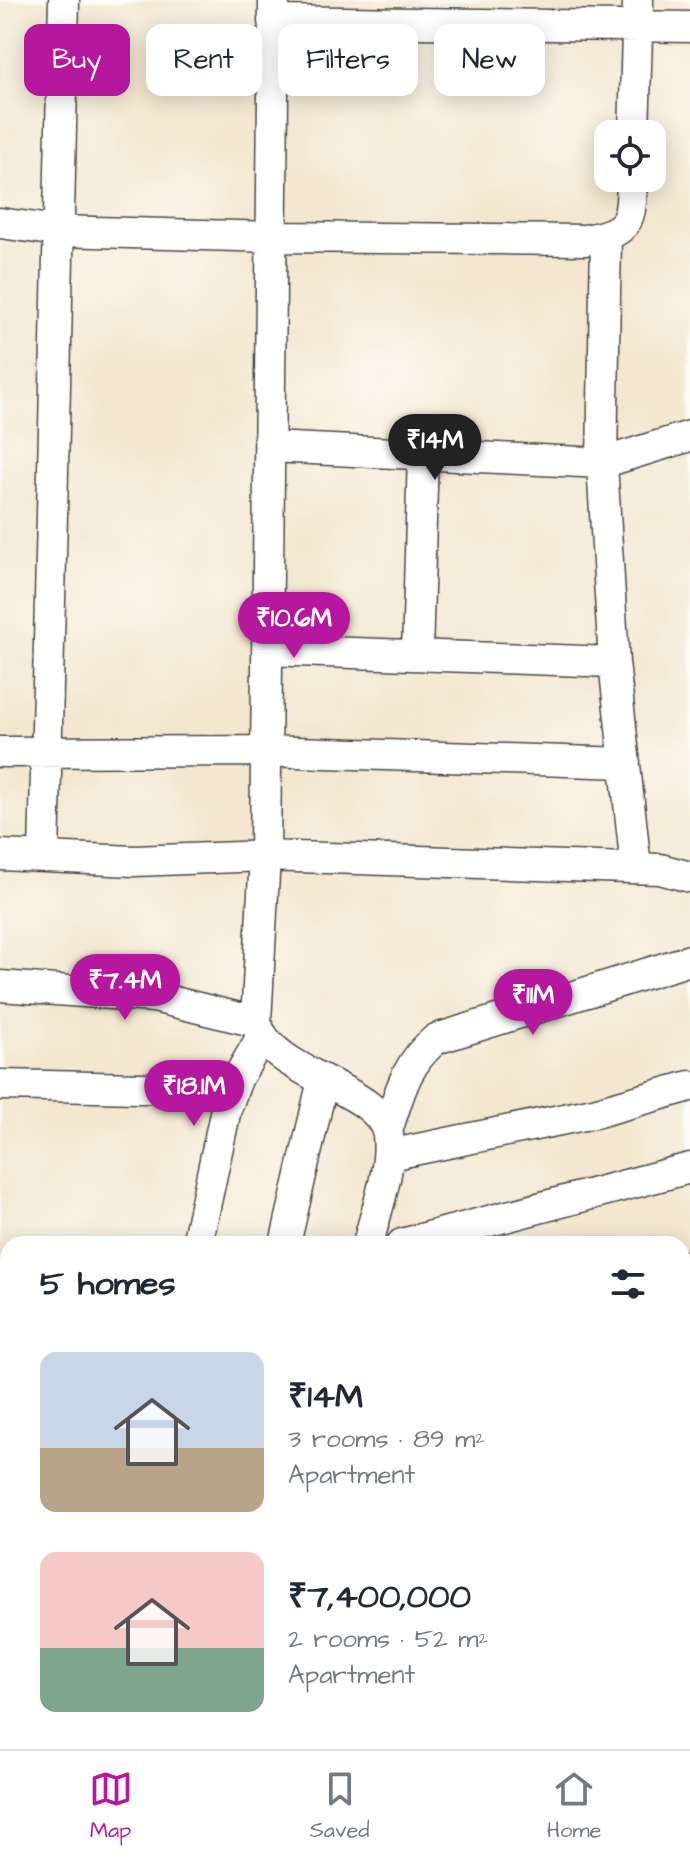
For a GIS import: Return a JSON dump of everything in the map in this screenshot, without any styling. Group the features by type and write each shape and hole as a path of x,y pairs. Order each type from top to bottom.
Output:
{"street":[{"path":"44,857 64,0"},
{"path":"199,1236 233,1090 258,1030 265,856 273,11 637,13 690,27"},
{"path":"634,120 637,13"},
{"path":"0,223 58,231 585,240 621,229 631,217 632,192"},
{"path":"606,236 602,463 614,662 636,868"},
{"path":"270,447 602,463 690,436"},
{"path":"417,655 423,454"},
{"path":"267,650 614,662"},
{"path":"0,752 266,751 625,763"},
{"path":"0,855 134,861 265,856 660,869 690,877"},
{"path":"370,1236 404,1075 419,1053 436,1039 690,960"},
{"path":"0,986 154,997 258,1030 276,1052 372,1110 388,1143"},
{"path":"287,1236 323,1080"},
{"path":"0,1085 233,1090"},
{"path":"388,1143 594,1113 690,1086"},
{"path":"432,1236 690,1168"}]}
